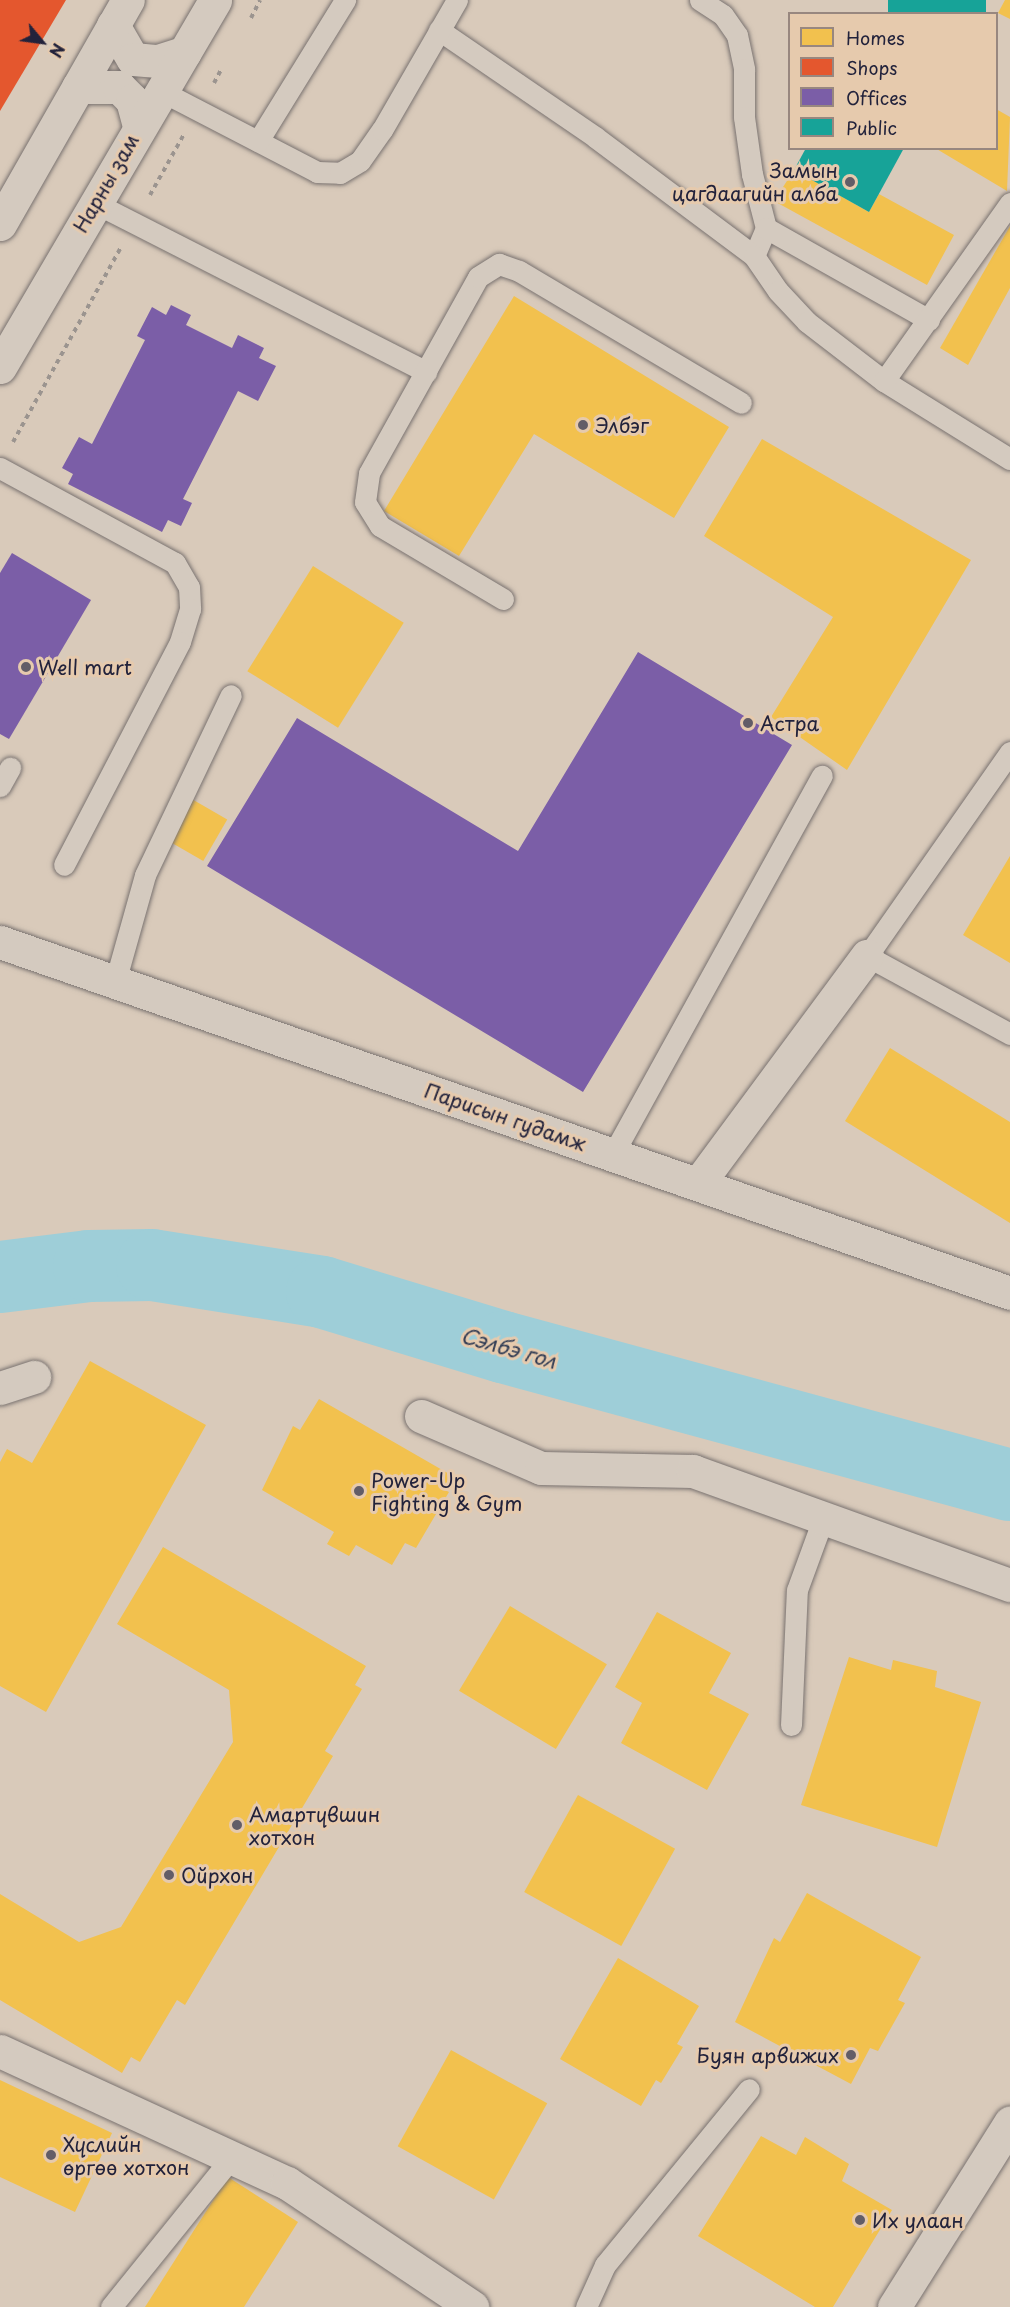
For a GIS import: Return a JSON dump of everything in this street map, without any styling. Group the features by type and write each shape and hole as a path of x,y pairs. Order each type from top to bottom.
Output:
{"street":[{"name":"Нарны зам","path":"0,367 139,126 186,52 215,0"},
{"path":"120,13 134,59 158,61 186,52"},
{"path":"0,224 120,13"},
{"path":"78,87 119,87 132,100 139,126"},
{"name":"Парисын гудамж","path":"0,942 1010,1293"},
{"path":"698,1184 867,956"},
{"path":"0,1388 34,1377"},
{"path":"421,1416 541,1468 693,1471 1010,1584"},
{"path":"0,2051 287,2183 472,2307"},
{"path":"894,2307 1010,2122"}],"lane":[{"path":"258,141 345,0"},
{"path":"161,90 317,172 340,173 360,161 382,130 457,0"},
{"path":"700,0 723,15 737,35 744,69 744,117 752,174 766,228 754,256"},
{"path":"439,30 604,144 754,256 778,291 807,322 884,381 1010,459"},
{"path":"95,203 426,372"},
{"path":"884,381 1010,203"},
{"path":"766,228 929,320"},
{"path":"503,599 380,526 368,511 364,492 369,473 478,277 499,264 519,271 741,403"},
{"path":"0,468 175,563 189,587 190,609 180,642 63,865"},
{"path":"115,982 145,875 231,695"},
{"path":"1010,752 867,956 1010,1034"},
{"path":"613,1154 822,776"},
{"path":"791,1725 797,1590 823,1519"},
{"path":"586,2307 605,2265 749,2089"},
{"path":"111,2307 232,2157"}],"building: Homes":[{"path":"1005,0 1010,0 1010,19 998,13"},
{"path":"998,110 1010,117 1007,191 938,150 998,150"},
{"path":"794,170 869,212 879,194 954,235 927,285 774,201"},
{"path":"1010,226 1010,288 968,365 940,348"},
{"path":"514,296 729,427 674,518 534,434 459,556 384,511"},
{"path":"762,439 971,560 847,770 771,717 833,617 704,536"},
{"path":"313,566 404,623 338,728 247,671"},
{"path":"190,798 227,820 203,861 166,840"},
{"path":"1010,856 1010,963 963,935"},
{"path":"890,1048 1010,1122 1010,1223 845,1121"},
{"path":"90,1361 206,1425 46,1712 0,1686 0,1462 7,1449 32,1463"},
{"path":"319,1399 451,1475 443,1489 449,1492 416,1548 405,1543 392,1565 356,1545 349,1556 327,1544 334,1532 262,1490 293,1426 300,1430"},
{"name":"Амартүвшин хотхон","path":"163,1547 366,1666 355,1685 362,1689 325,1751 333,1756 185,2005 177,2000 140,2062 131,2057 122,2073 0,2000 0,1894 79,1942 121,1927 233,1742 229,1690 117,1624"},
{"path":"510,1606 607,1664 556,1749 459,1691"},
{"path":"657,1612 731,1653 709,1693 749,1714 707,1790 621,1743 642,1703 615,1687"},
{"path":"849,1657 891,1670 893,1660 937,1671 935,1687 981,1702 937,1847 801,1805"},
{"path":"578,1795 675,1849 621,1946 524,1892"},
{"path":"807,1893 921,1957 898,2000 905,2003 878,2051 870,2048 851,2084 735,2022 774,1938 780,1942"},
{"path":"618,1958 699,2006 677,2044 683,2047 661,2083 656,2080 641,2106 560,2059"},
{"path":"451,2050 547,2103 494,2200 398,2146"},
{"name":"Хүслийн өргөө хотхон","path":"0,2080 112,2133 75,2212 0,2177"},
{"path":"761,2136 796,2155 805,2137 849,2164 842,2181 892,2210 833,2307 815,2307 698,2236"},
{"path":"228,2177 298,2222 244,2307 145,2307"}],"building: Shops":[{"path":"0,0 66,0 0,111"}],"building: Offices":[{"path":"171,305 191,315 186,325 232,348 238,335 264,348 259,358 276,366 258,401 238,391 183,499 192,503 181,526 168,520 162,532 68,484 73,474 62,468 79,437 92,444 145,340 137,336 152,307 166,315"},
{"name":"Well mart","path":"12,553 91,600 9,739 0,734 0,573"},
{"path":"638,652 792,745 583,1092 207,866 297,718 518,851"}],"building: Public":[{"path":"888,0 986,0 986,12 888,12"},
{"name":"Замын цагдаагийн алба","path":"805,150 903,150 869,212 794,170"}],"waterway":[{"name":"Сэлбэ гол","path":"0,1277 89,1266 152,1265 322,1292 503,1347 1010,1485"}],"place":[{"name":"Замын цагдаагийн алба","path":"850,182"},
{"name":"Элбэг","path":"583,425"},
{"name":"Well mart","path":"26,667"},
{"name":"Астра","path":"748,723"},
{"name":"Power-Up Fighting & Gym","path":"359,1491"},
{"name":"Амартүвшин хотхон","path":"237,1825"},
{"name":"Ойрхон","path":"169,1875"},
{"name":"Буян арвижих","path":"851,2055"},
{"name":"Хүслийн өргөө хотхон","path":"51,2155"},
{"name":"Их улаан","path":"860,2220"}]}
